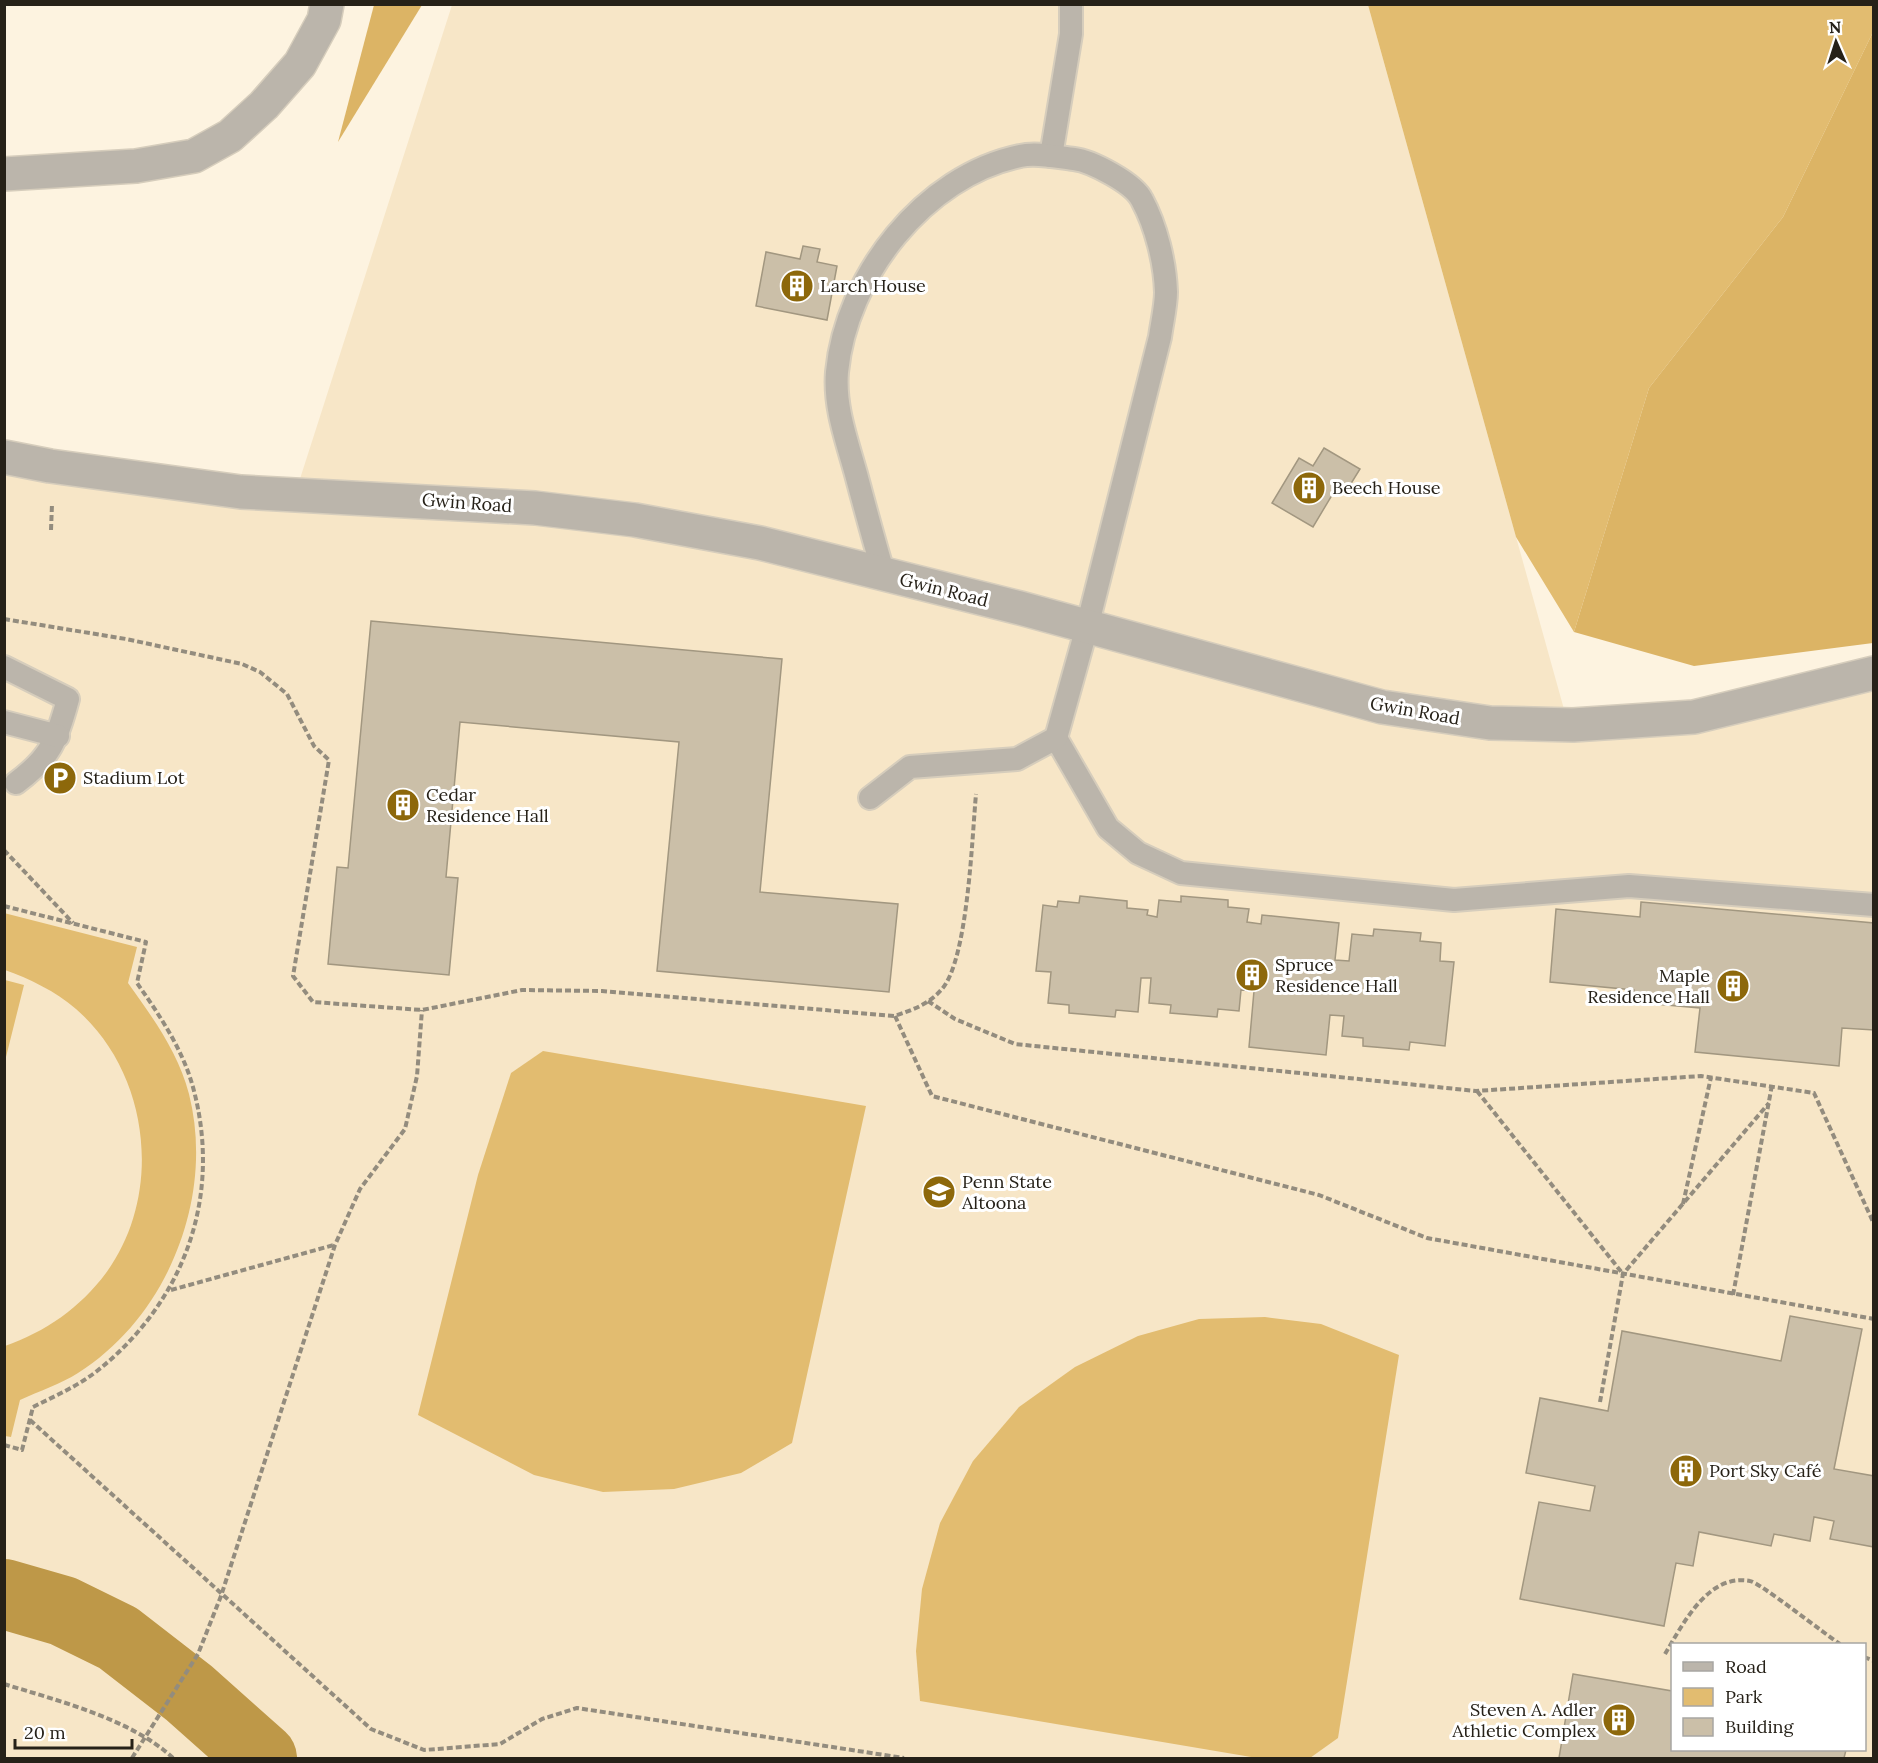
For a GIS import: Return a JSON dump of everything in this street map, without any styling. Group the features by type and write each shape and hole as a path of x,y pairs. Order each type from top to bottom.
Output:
{"street":[{"path":"4,174 136,166 194,156 230,136 264,105 300,64 324,20 327,4"},
{"name":"Gwin Road","path":"4,457 50,466 241,492 535,508 635,520 760,543 1088,627 1382,707 1490,723 1573,725 1694,717 1874,673"}],"lane":[{"path":"1051,156 1071,34 1071,4"},
{"path":"870,798 910,767 979,764 1017,759 1056,738 1088,627 1160,337 1166,292 1158,243 1142,197 1111,173 1088,161 1051,156 1021,155 988,165 953,184 917,212 880,258 859,297 844,334 837,373 840,416 884,575"},
{"path":"4,666 68,699 58,736 39,766 16,783"},
{"path":"4,722 58,736"},
{"path":"1056,738 1108,828 1138,853 1181,873 1454,900 1629,886 1874,905"}],"path":[{"path":"51,530 52,502"},
{"path":"4,619 205,654 260,672 287,694 314,746 329,760 293,976 313,1002 422,1010 522,990 602,991 894,1016 921,1007 943,988 960,950 979,764"},
{"path":"4,850 73,923"},
{"path":"4,906 146,942 136,983 158,1013 178,1050 194,1090 203,1140 202,1184 196,1224 183,1264 170,1290 129,1344 95,1373 33,1407 22,1450 4,1445"},
{"path":"928,1001 955,1019 1015,1044 1476,1091 1711,1077 1814,1093 1874,1224"},
{"path":"132,1758 153,1721 198,1654 221,1596 335,1245 360,1189 405,1129 417,1076 422,1010"},
{"path":"894,1016 932,1096 1319,1195 1427,1238 1874,1320"},
{"path":"1683,1205 1711,1077"},
{"path":"1733,1295 1772,1085"},
{"path":"1476,1091 1623,1274"},
{"path":"1600,1402 1623,1274 1769,1103"},
{"path":"170,1290 335,1245"},
{"path":"30,1420 371,1730 424,1750 500,1744 542,1719 577,1708 904,1758"},
{"path":"1671,1643 1689,1613 1715,1589 1733,1580 1753,1581 1839,1643"},
{"path":"1665,1654 1671,1644"},
{"path":"4,1684 86,1710 158,1745 172,1758"}],"shaded area":[{"path":"374,5 422,5 338,142"},
{"name":"Penn State Altoona","path":"452,5 1368,5 1572,738 1873,680 1873,1758 5,1758 4,469 290,510"},
{"path":"1873,32 1873,643 1694,666 1574,632 1649,388 1783,217"}],"green space":[{"path":"1368,5 1873,5 1873,32 1783,217 1649,388 1574,632 1516,537"},
{"path":"4,913 137,947 128,983 155,1022 178,1064 189,1094 195,1133 195,1173 189,1213 177,1251 160,1287 137,1320 110,1349 71,1377 20,1400 11,1437 5,1436 5,1346 48,1326 73,1308 96,1286 124,1242 136,1207 142,1172 140,1135 133,1100 120,1066 101,1035 76,1009 42,986 5,970"},
{"path":"4,980 24,985 5,1061"},
{"path":"543,1051 866,1106 792,1443 741,1473 674,1489 603,1492 534,1475 418,1415 478,1175 511,1073"},
{"path":"1265,1317 1321,1324 1399,1355 1338,1738 1310,1758 1257,1758 920,1701 916,1651 922,1589 940,1523 973,1461 1019,1407 1075,1367 1138,1336 1199,1319"}],"building":[{"name":"Larch House","path":"803,246 820,249 817,262 837,266 827,320 756,306 766,252 800,259"},
{"name":"Beech House","path":"1324,448 1360,469 1347,490 1338,485 1313,527 1272,503 1299,458 1313,466"},
{"name":"Cedar Residence Hall","path":"371,621 782,659 760,892 898,904 889,992 657,971 679,742 460,722 446,877 458,878 449,975 328,964 337,867 348,868"},
{"name":"Spruce Residence Hall","path":"1080,896 1127,901 1127,908 1148,910 1147,915 1157,917 1159,900 1181,902 1181,896 1228,900 1228,907 1249,909 1247,922 1261,924 1262,915 1339,923 1335,960 1349,961 1352,934 1373,936 1374,929 1421,933 1420,941 1441,943 1440,961 1454,962 1445,1046 1410,1042 1409,1050 1363,1046 1363,1038 1342,1036 1344,1016 1330,1015 1326,1055 1249,1047 1254,991 1241,990 1239,1011 1218,1009 1217,1017 1170,1013 1171,1005 1149,1003 1151,978 1141,978 1138,1012 1116,1010 1115,1017 1069,1013 1069,1005 1048,1003 1051,972 1036,971 1043,905 1057,907 1058,901 1079,903"},
{"name":"Maple Residence Hall","path":"1641,902 1874,923 1874,1030 1842,1028 1839,1066 1695,1052 1700,1008 1633,1002 1634,990 1550,982 1556,909 1640,917"},
{"name":"Port Sky Café","path":"1790,1316 1862,1329 1834,1469 1874,1476 1874,1547 1830,1539 1834,1521 1814,1517 1810,1541 1774,1534 1771,1546 1699,1532 1693,1566 1676,1563 1664,1626 1520,1599 1539,1502 1590,1511 1595,1486 1526,1473 1540,1398 1608,1411 1622,1331 1781,1361"},
{"name":"Steven A. Adler Athletic Complex","path":"1573,1674 1671,1691 1671,1751 1846,1751 1844,1758 1559,1758"}],"waterway":[{"path":"4,1594 63,1611 118,1638 189,1693 262,1758"}],"place":[{"name":"Larch House","path":"797,286"},
{"name":"Beech House","path":"1309,488"},
{"name":"Stadium Lot","path":"60,778"},
{"name":"Cedar Residence Hall","path":"403,805"},
{"name":"Spruce Residence Hall","path":"1252,975"},
{"name":"Maple Residence Hall","path":"1733,986"},
{"name":"Penn State Altoona","path":"939,1192"},
{"name":"Port Sky Café","path":"1686,1471"},
{"name":"Steven A. Adler Athletic Complex","path":"1619,1720"}]}
